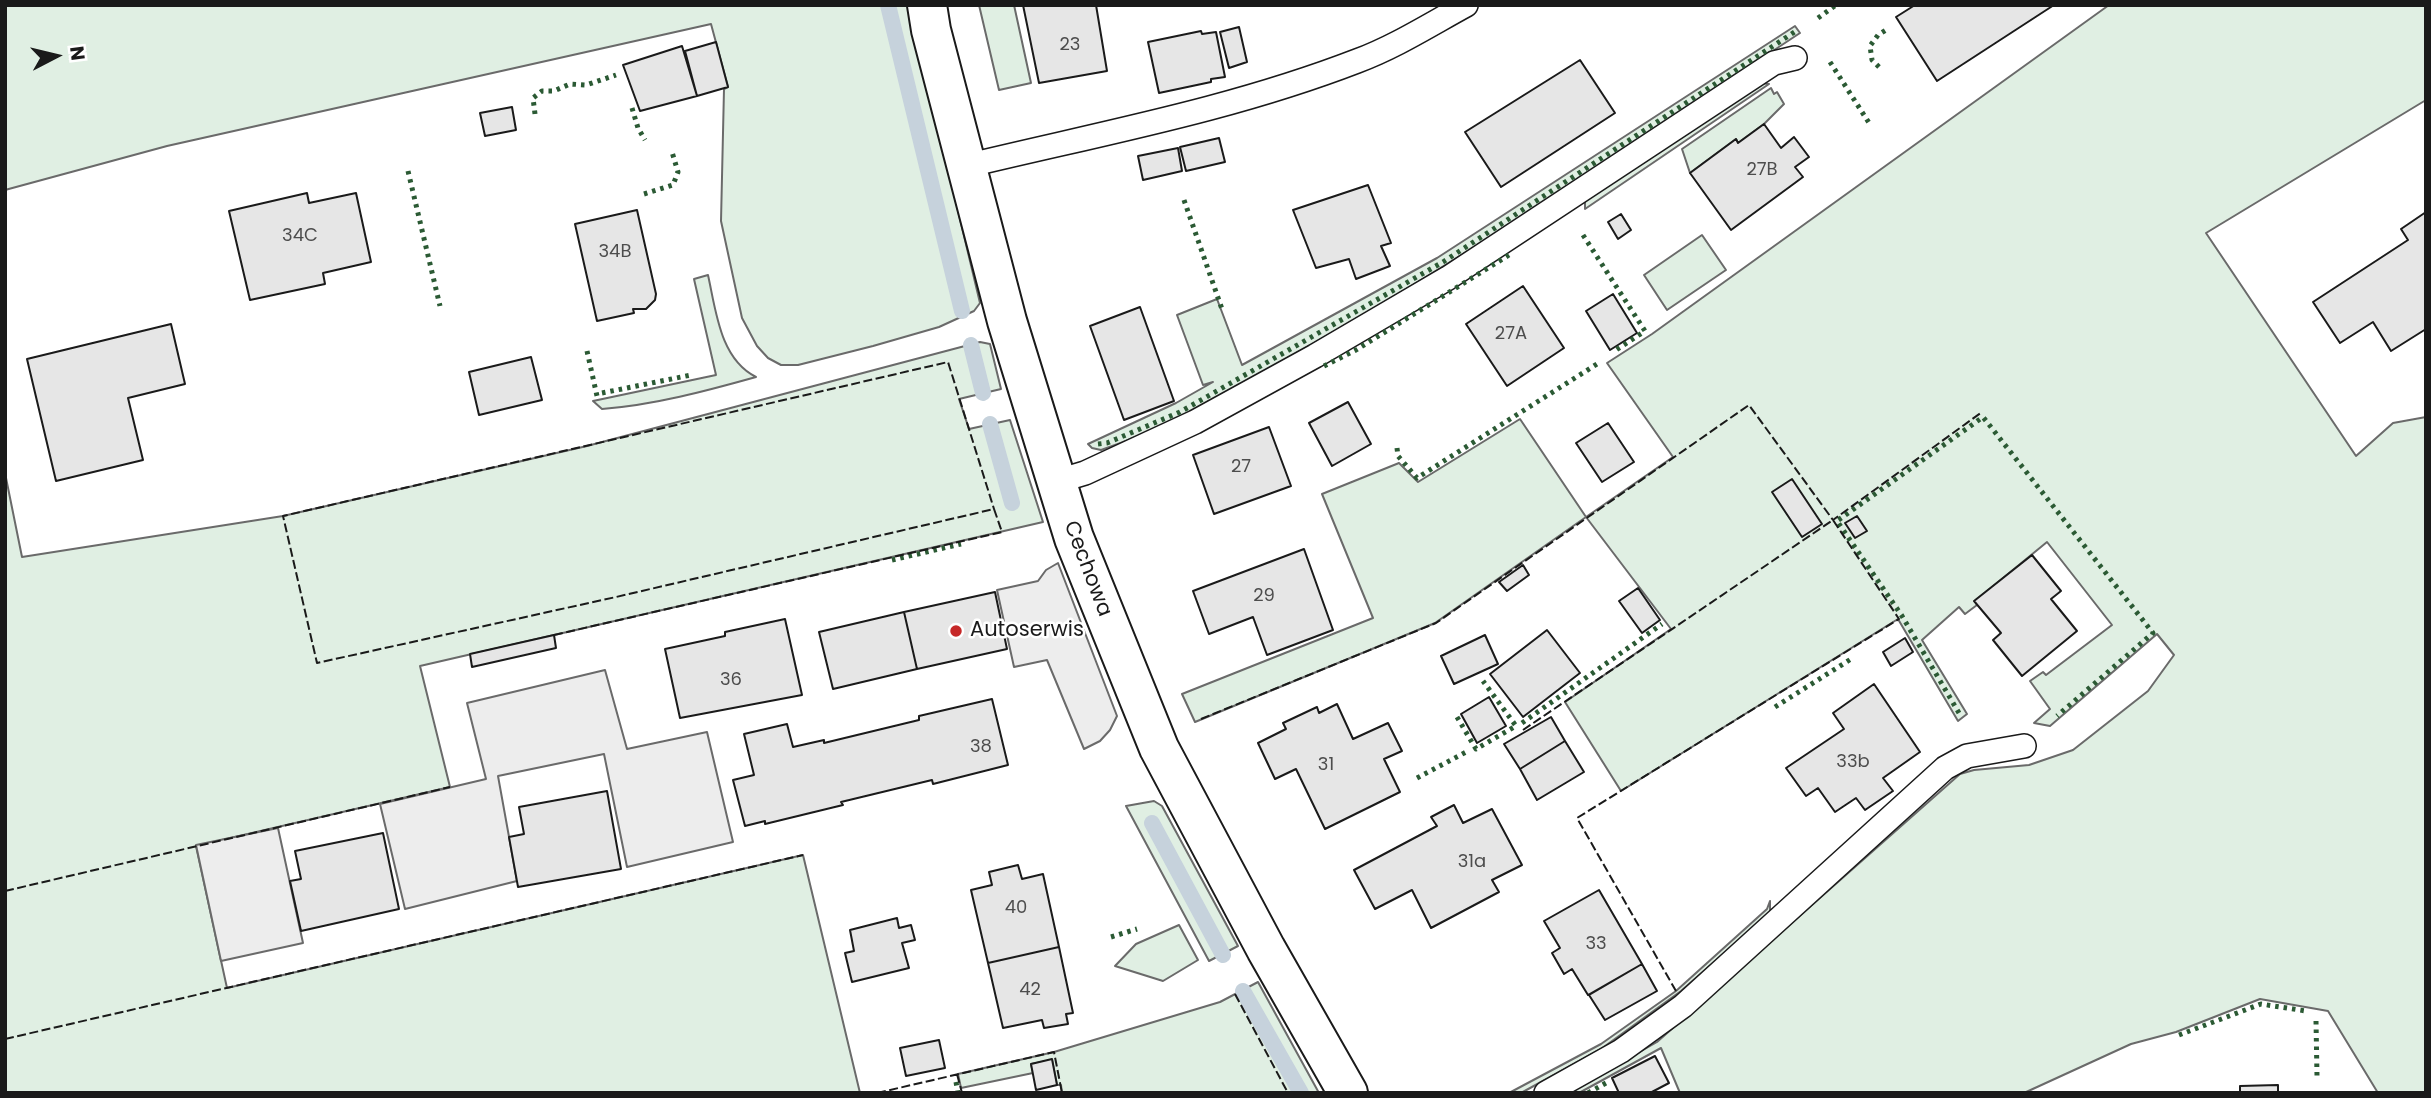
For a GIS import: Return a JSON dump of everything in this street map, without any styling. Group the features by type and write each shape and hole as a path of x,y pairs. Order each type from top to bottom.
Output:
{"street":[{"name":"Cechowa","path":"928,5 931,30 1007,321 1074,538 1159,748 1266,949 1349,1093"}],"lane":[{"path":"966,166 1156,124 1257,96 1360,60 1466,5"},
{"path":"1055,482 1085,473 1195,422 1315,356 1448,278 1774,63 1795,58"},
{"path":"1546,1093 1621,1051 1683,1006 1945,768 1967,756 2024,746"}],"green space":[{"path":"5,5 909,5 980,303 974,311 939,327 873,346 798,365 781,365 768,358 757,346 742,318 721,221 724,89 728,87 711,24 167,146 5,190"},
{"path":"979,5 1014,5 1031,83 999,90"},
{"path":"2109,5 2426,5 2426,100 2206,233 2356,456 2393,423 2426,417 2426,1093 2378,1093 2328,1011 2260,999 2176,1032 2131,1044 2024,1093 1680,1093 1661,1048 1579,1093 1568,1093 1657,1042 1960,774 1974,770 2029,765 2073,750 2148,691 2174,655 2157,634 2050,726 2034,723 2050,709 2030,681 2043,672 2046,675 2112,625 2047,542 1975,601 1977,605 1965,614 1959,607 1922,640 1967,714 1958,721 1898,619 1621,791 1565,702 1671,629 1586,517 1673,457 1607,363 1652,334"},
{"path":"1795,26 1800,33 1553,197 1364,314 1178,418 1101,450 1088,444 1176,403 1213,382 1203,385 1177,315 1217,299 1242,365 1437,258"},
{"path":"1761,83 1769,84 1585,209 1585,201"},
{"path":"1771,88 1774,94 1777,92 1784,104 1764,124 1738,143 1736,139 1690,173 1682,149"},
{"path":"1702,235 1726,270 1667,310 1644,275"},
{"path":"708,275 717,318 727,346 734,359 756,377 660,401 602,409 593,401 716,375 694,279"},
{"path":"980,342 990,344 1001,389 959,399 969,429 1010,420 1043,522 420,666 450,787 196,846 227,988 803,855 860,1093 5,1093 5,473 22,557 283,516 587,446"},
{"path":"1520,419 1586,517 1435,623 1195,722 1182,694 1373,618 1322,494 1399,463 1418,482"},
{"path":"1154,801 1162,806 1238,946 1209,961 1126,806"},
{"path":"1770,901 1770,913 1681,991 1601,1049 1521,1093 1509,1093 1601,1044 1676,991 1767,909"},
{"path":"1179,925 1198,960 1163,981 1115,966 1136,944"},
{"path":"1258,982 1319,1093 1062,1093 1061,1085 1057,1085 1052,1060 1031,1064 1033,1073 961,1088 958,1074 1054,1052 1220,1002"}],"shaded area":[{"path":"1058,563 1117,716 1100,741 1084,749 1047,660 1014,667 997,590 1038,581 1046,570"},
{"path":"605,670 627,749 707,732 733,842 627,867 604,754 498,776 517,881 405,909 380,804 486,779 467,703"},
{"path":"278,828 303,943 221,961 196,845"}],"building":[{"path":"1023,5 1096,5 1107,71 1039,83"},
{"path":"1915,5 2054,5 1937,81 1896,17"},
{"path":"1239,27 1247,62 1229,68 1220,32"},
{"path":"1201,31 1202,34 1216,32 1225,77 1159,93 1148,42"},
{"path":"716,42 728,87 697,96 685,51"},
{"path":"682,46 697,96 640,111 623,65"},
{"path":"1580,60 1615,113 1501,187 1465,132"},
{"path":"512,107 516,130 485,136 480,113"},
{"path":"1764,124 1781,148 1794,137 1809,157 1795,167 1803,177 1731,230 1690,173 1736,139 1738,143"},
{"path":"1219,138 1225,162 1186,171 1180,147"},
{"path":"1178,148 1182,171 1143,180 1138,156"},
{"path":"1368,185 1391,243 1381,246 1390,266 1356,279 1349,259 1316,268 1293,210"},
{"path":"307,193 309,203 356,193 371,262 323,273 325,284 250,300 229,211"},
{"path":"637,210 656,294 655,300 646,309 633,309 634,313 597,321 575,224"},
{"path":"2426,212 2426,329 2391,351 2373,322 2340,343 2313,302 2408,240 2401,229"},
{"path":"1621,214 1631,230 1618,239 1608,222"},
{"path":"1523,286 1564,348 1507,386 1466,324"},
{"path":"1613,294 1637,333 1610,350 1586,311"},
{"path":"1140,307 1174,401 1124,420 1090,326"},
{"path":"171,324 185,384 128,398 143,460 56,481 27,359"},
{"path":"531,357 542,400 479,415 469,372"},
{"path":"1348,402 1371,444 1332,466 1309,423"},
{"path":"1608,423 1634,462 1602,482 1576,443"},
{"path":"1269,427 1291,486 1214,514 1193,455"},
{"path":"1792,479 1822,524 1802,537 1772,492"},
{"path":"1857,516 1867,531 1855,538 1845,523"},
{"path":"1304,549 1333,630 1267,655 1253,617 1209,634 1193,591"},
{"path":"2032,555 2061,591 2051,599 2077,631 2022,676 1993,640 2001,633 1974,601"},
{"path":"1523,565 1529,575 1507,591 1499,582"},
{"path":"1638,588 1660,620 1642,633 1619,601"},
{"name":"Autoserwis","path":"995,592 1007,649 917,669 904,612"},
{"path":"904,612 917,669 833,689 819,632"},
{"path":"785,619 802,695 680,718 665,649"},
{"path":"1547,630 1580,673 1523,717 1490,674"},
{"path":"554,635 556,648 472,667 470,654"},
{"path":"1485,635 1498,664 1454,684 1441,656"},
{"path":"1905,638 1913,652 1891,666 1883,652"},
{"path":"1874,684 1920,752 1883,778 1893,791 1865,810 1856,798 1835,812 1818,788 1806,796 1786,768 1844,729 1833,713"},
{"path":"1489,697 1506,726 1477,743 1461,714"},
{"path":"992,699 1008,765 933,784 932,780 841,802 843,805 765,824 765,821 745,826 733,780 754,775 744,734 787,724 793,747 824,740 824,743"},
{"path":"1337,704 1353,739 1388,723 1402,751 1384,759 1400,792 1325,829 1296,769 1275,779 1258,743 1286,729 1283,723 1317,707 1319,713"},
{"path":"1551,717 1565,741 1520,769 1504,744"},
{"path":"1565,741 1584,772 1537,800 1520,769"},
{"path":"607,791 621,869 518,887 509,837 524,834 519,807"},
{"path":"1454,805 1463,823 1492,809 1522,865 1492,880 1499,892 1431,928 1412,890 1375,909 1354,870 1437,826 1431,817"},
{"path":"383,833 399,909 301,931 290,881 301,879 295,851"},
{"path":"1018,865 1022,879 1043,874 1059,947 988,963 971,890 992,885 989,872"},
{"path":"1599,890 1642,964 1588,995 1572,969 1564,974 1552,953 1560,948 1544,921"},
{"path":"897,918 899,928 911,925 915,940 902,943 909,968 852,982 845,953 854,951 850,930"},
{"path":"1059,947 1073,1013 1066,1014 1068,1024 1044,1028 1042,1020 1003,1028 988,963"},
{"path":"1642,964 1657,991 1605,1020 1589,995"},
{"path":"939,1040 945,1068 906,1076 900,1048"},
{"path":"1655,1056 1669,1083 1650,1093 1619,1093 1612,1078"},
{"path":"1052,1059 1057,1085 1036,1090 1031,1064"},
{"path":"2278,1085 2278,1093 2240,1093 2240,1086"}],"waterway":[{"path":"888,5 962,311"},
{"path":"971,345 983,393"},
{"path":"990,424 1012,503"},
{"path":"1152,823 1223,955"},
{"path":"1243,991 1301,1093"}],"hedge":[{"path":"1818,18 1836,5"},
{"path":"1879,67 1872,60 1870,46 1878,35 1886,30"},
{"path":"1098,444 1107,443 1180,412 1443,262 1796,31"},
{"path":"1830,62 1871,126"},
{"path":"535,114 533,98 542,91 554,91 570,84 586,85 616,75"},
{"path":"632,108 645,140"},
{"path":"644,194 673,185 678,172 672,152"},
{"path":"408,171 440,306"},
{"path":"1184,200 1223,312"},
{"path":"1583,235 1645,331 1616,350"},
{"path":"1324,366 1356,350 1509,255"},
{"path":"587,351 597,396"},
{"path":"1397,448 1398,456 1417,478 1597,364"},
{"path":"602,393 691,375"},
{"path":"1959,713 1902,616 1837,521 1983,417 2153,633 2057,716"},
{"path":"892,560 961,544"},
{"path":"1522,723 1662,624"},
{"path":"1775,707 1851,659"},
{"path":"1457,717 1476,749 1516,726 1483,681"},
{"path":"1417,778 1468,751"},
{"path":"1111,937 1137,929"},
{"path":"2179,1035 2261,1004 2306,1011"},
{"path":"2316,1021 2317,1076"},
{"path":"956,1082 958,1093"},
{"path":"1588,1093 1606,1083"}],"fence":[{"path":"554,635 1002,532 994,509 317,663 283,516 948,362 994,509"},
{"path":"1201,719 1436,623 1749,405 1833,520 1982,412"},
{"path":"1523,730 1833,520 1899,619 1577,818 1676,991"},
{"path":"5,891 450,787"},
{"path":"5,1039 803,855"},
{"path":"1235,994 1288,1093"},
{"path":"877,1093 1054,1052 1062,1093"},
{"path":"957,1074 962,1093"}],"place":[{"name":"Autoserwis","path":"956,631"}]}
